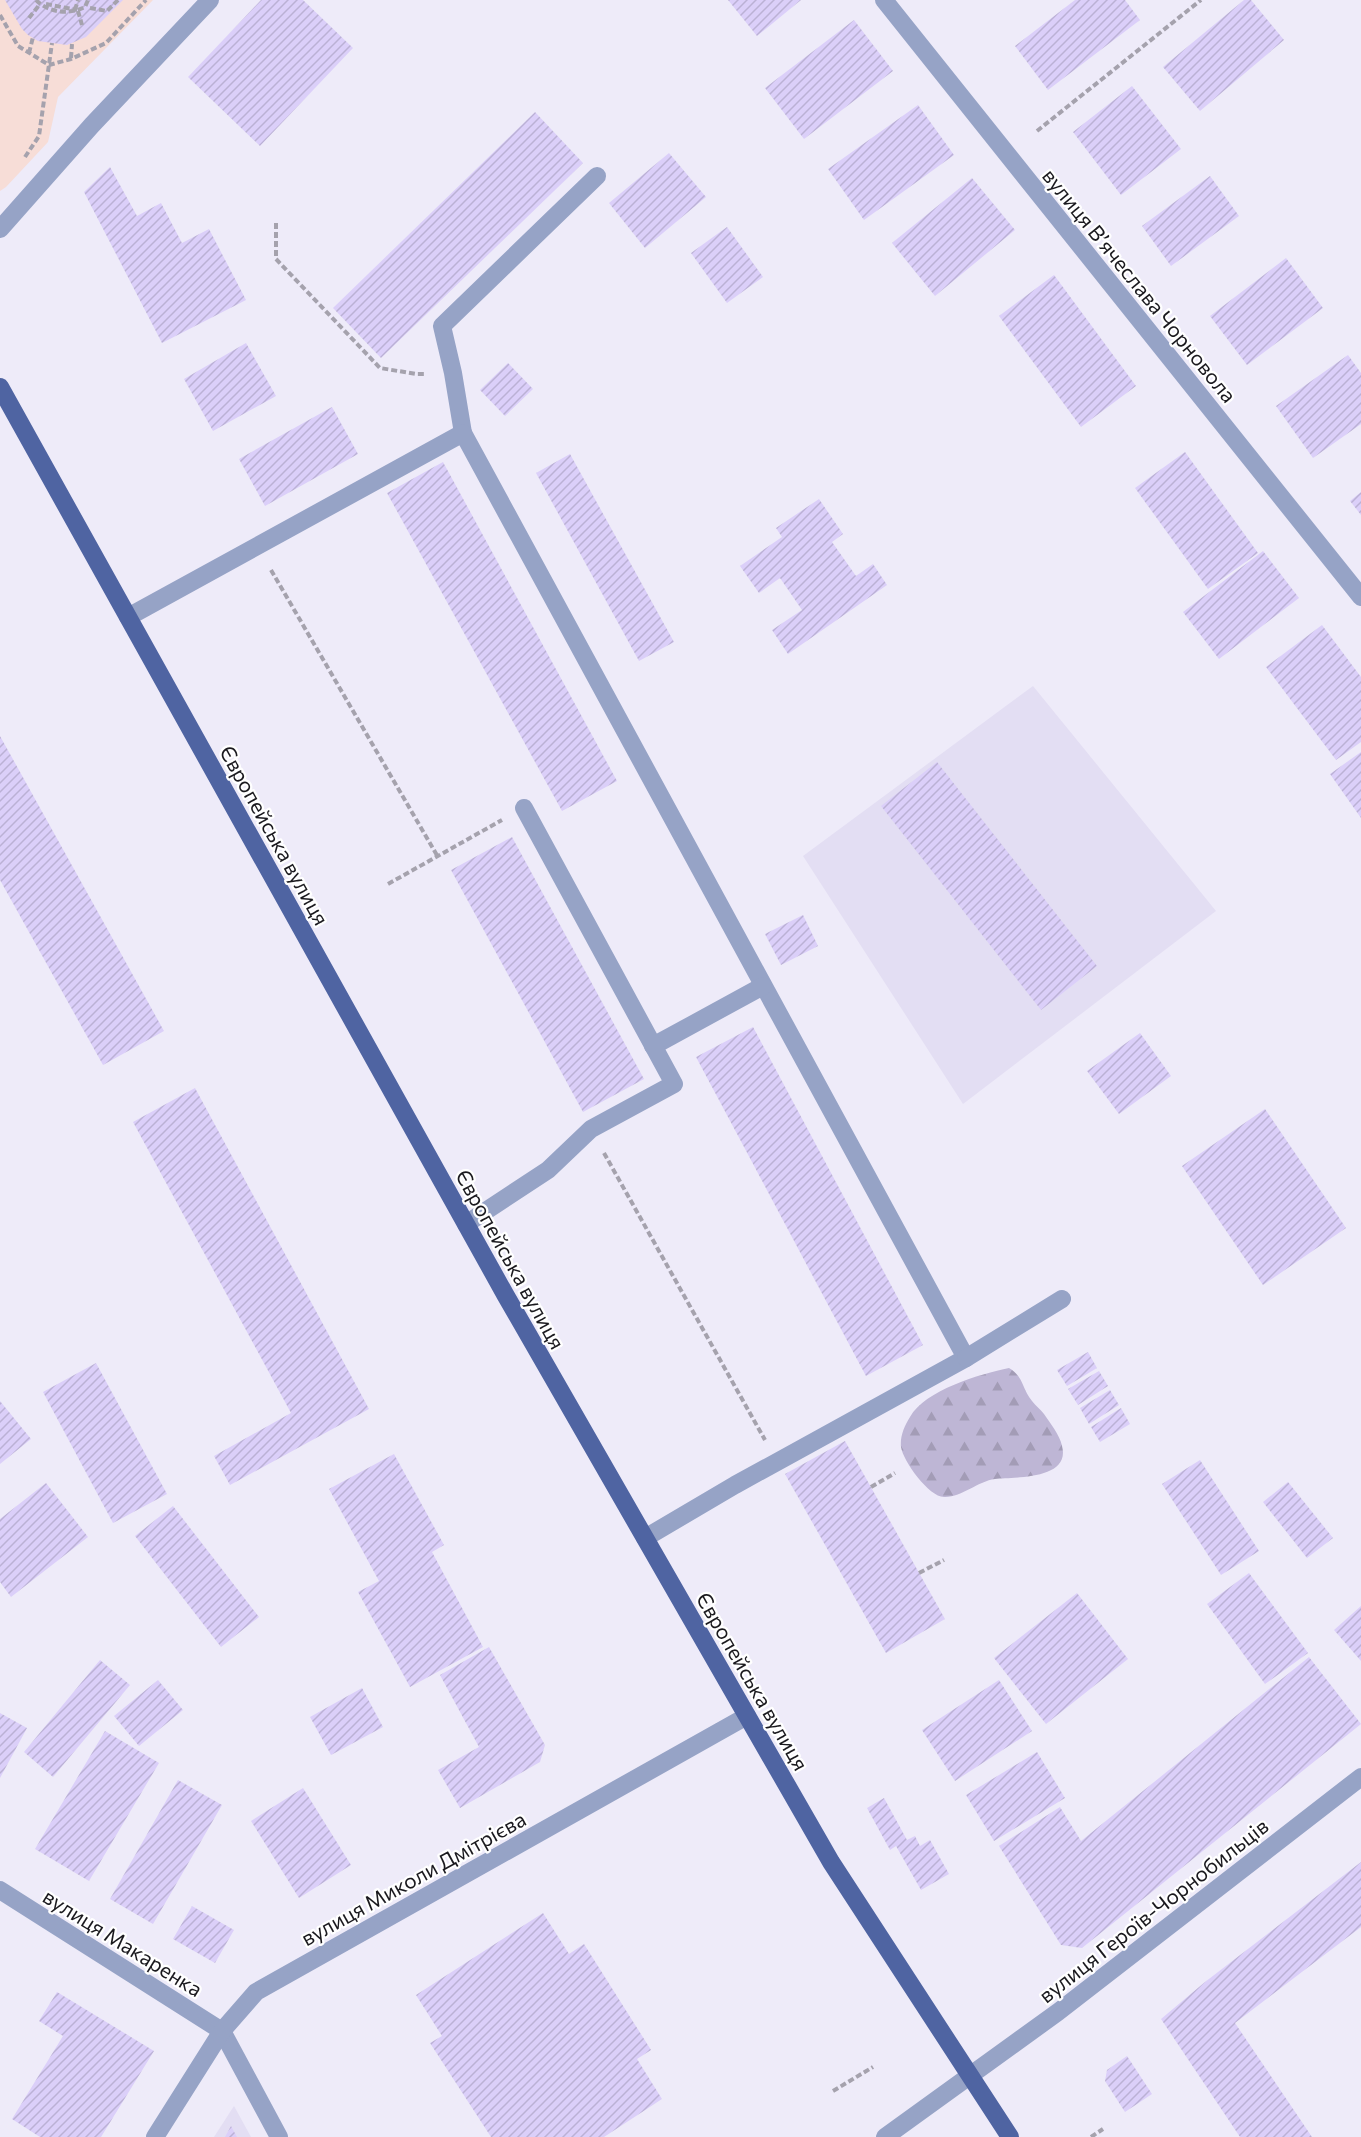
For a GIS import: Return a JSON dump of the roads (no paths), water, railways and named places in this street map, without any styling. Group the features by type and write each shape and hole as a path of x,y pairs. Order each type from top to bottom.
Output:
{"main road":[{"name":"Європейська вулиця","path":"0,387 466,1224 831,1862 1010,2137"}],"street":[{"path":"0,229 92,125 210,0"},
{"name":"вулиця Вʼячеслава Чорновола","path":"884,0 1361,597"},
{"path":"597,176 441,326 453,373 464,433 966,1359"},
{"path":"128,617 464,433"},
{"path":"466,1224 548,1170 591,1129 674,1084 524,808"},
{"path":"653,1046 763,986"},
{"path":"645,1538 777,1461 966,1359 1062,1299"},
{"name":"вулиця Миколи Дмітрієва","path":"155,2137 222,2031 256,1992 747,1716"},
{"name":"вулиця Героїв-Чорнобильців","path":"885,2137 1058,2012 1361,1777"},
{"name":"вулиця Макаренка","path":"0,1890 222,2031"},
{"path":"222,2031 279,2137"}]}
